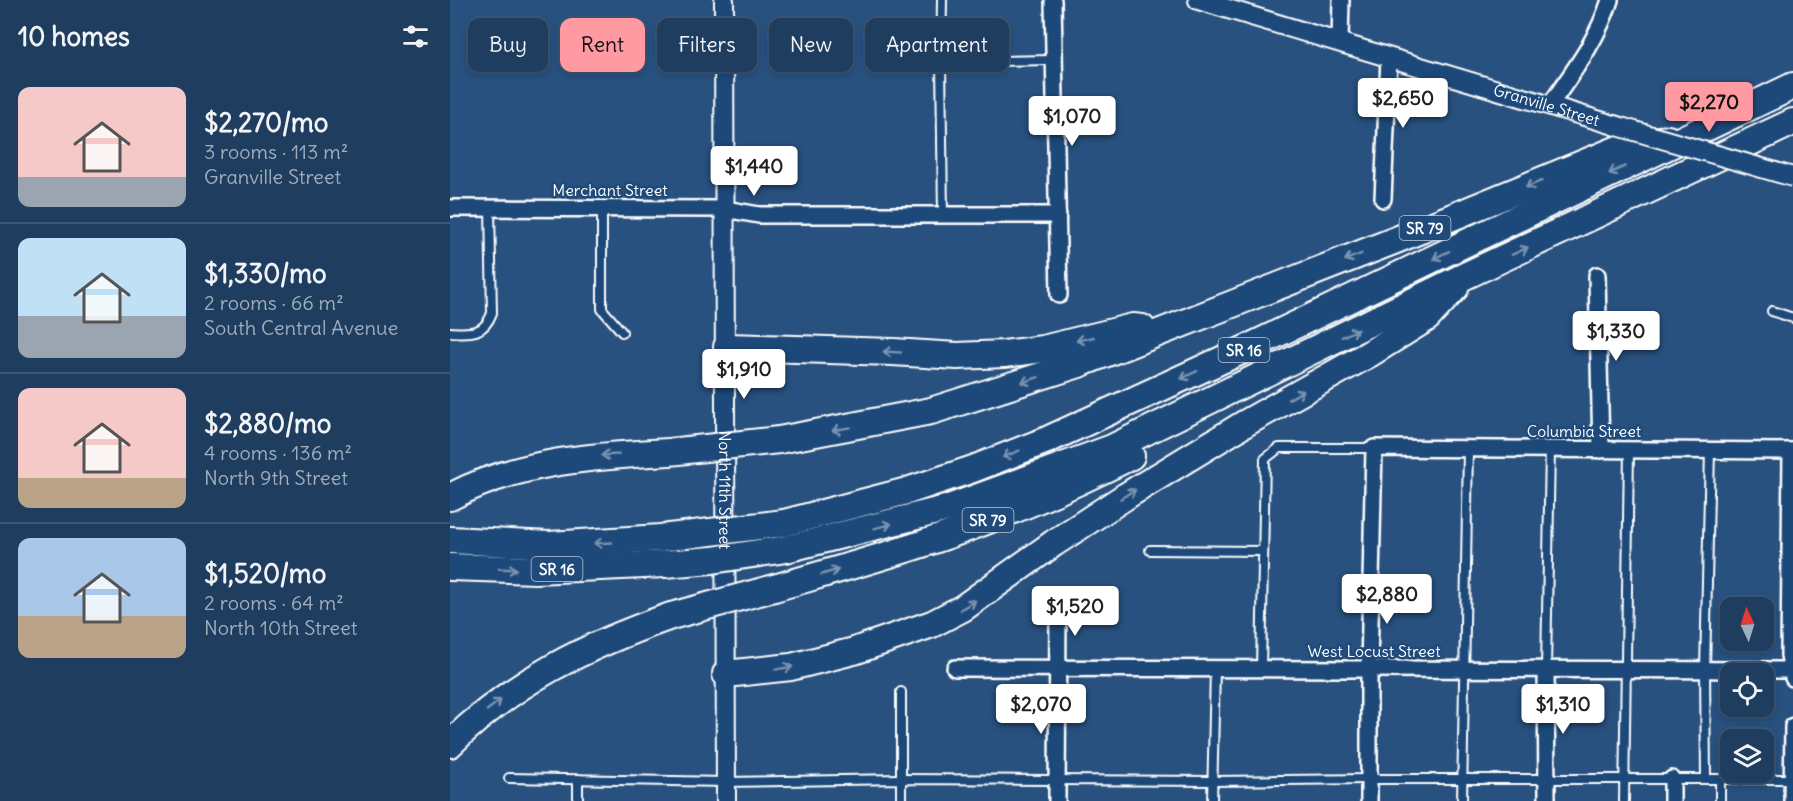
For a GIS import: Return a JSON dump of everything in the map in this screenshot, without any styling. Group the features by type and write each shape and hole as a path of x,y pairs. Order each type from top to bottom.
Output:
{"highway":[{"name":"SR 16","path":"450,540 549,545 661,538 784,524 907,491 973,469 1047,440 1239,352 1793,86"},
{"name":"SR 16","path":"450,567 535,570 712,560 786,549 877,528 949,508 1112,448 1467,275 1793,122"},
{"name":"SR 79","path":"450,498 474,485 518,470 553,463 596,456 669,452 780,440 931,411 1078,364 1396,240 1633,142 1688,136"},
{"path":"726,674 791,667 854,651 922,627 963,608 1054,543 1126,496 1244,424 1369,354 1427,318 1467,275"},
{"path":"727,347 957,356 1043,349 1133,327 1163,331"},
{"name":"SR 79","path":"450,744 497,702 541,672 589,648 671,616 928,542 987,521 1071,486 1132,456 1184,413"}],"street":[{"name":"North 11th Street","path":"724,0 724,209 727,347 726,801"},
{"path":"1053,0 1059,295"},
{"path":"1340,41 1341,0"},
{"path":"1550,105 1583,58 1605,17 1610,0"},
{"name":"Granville Street","path":"1203,1 1793,177"},
{"path":"1383,199 1389,58"},
{"name":"Merchant Street","path":"450,208 724,209 759,215 1058,215"},
{"path":"1597,275 1601,450"},
{"path":"1370,801 1369,669 1374,448"},
{"name":"Columbia Street","path":"1374,448 1792,451"},
{"path":"1792,451 1789,655 1793,673"},
{"path":"1058,606 1058,801"},
{"name":"West Locust Street","path":"955,668 1546,669 1793,673"},
{"path":"1546,669 1546,801"},
{"path":"1792,801 1793,726"},
{"path":"1672,779 1672,801"}],"lane":[{"path":"942,0 942,18"},
{"path":"1009,61 1053,60"},
{"path":"941,72 943,215"},
{"path":"450,332 475,332 484,328 492,313 490,208"},
{"path":"602,208 602,309 621,332"},
{"path":"1772,311 1793,318"},
{"path":"1261,669 1265,459 1279,448 1374,448"},
{"path":"1462,801 1468,449"},
{"path":"1546,669 1550,449"},
{"path":"1624,801 1629,450"},
{"path":"1706,779 1705,670 1710,450"},
{"path":"1150,550 1263,551"},
{"path":"1212,801 1215,669"},
{"path":"901,801 902,692"},
{"path":"509,778 726,782 1720,779"},
{"path":"578,778 578,801"},
{"path":"1774,779 1793,779"},
{"path":"1720,783 1720,801"}]}
